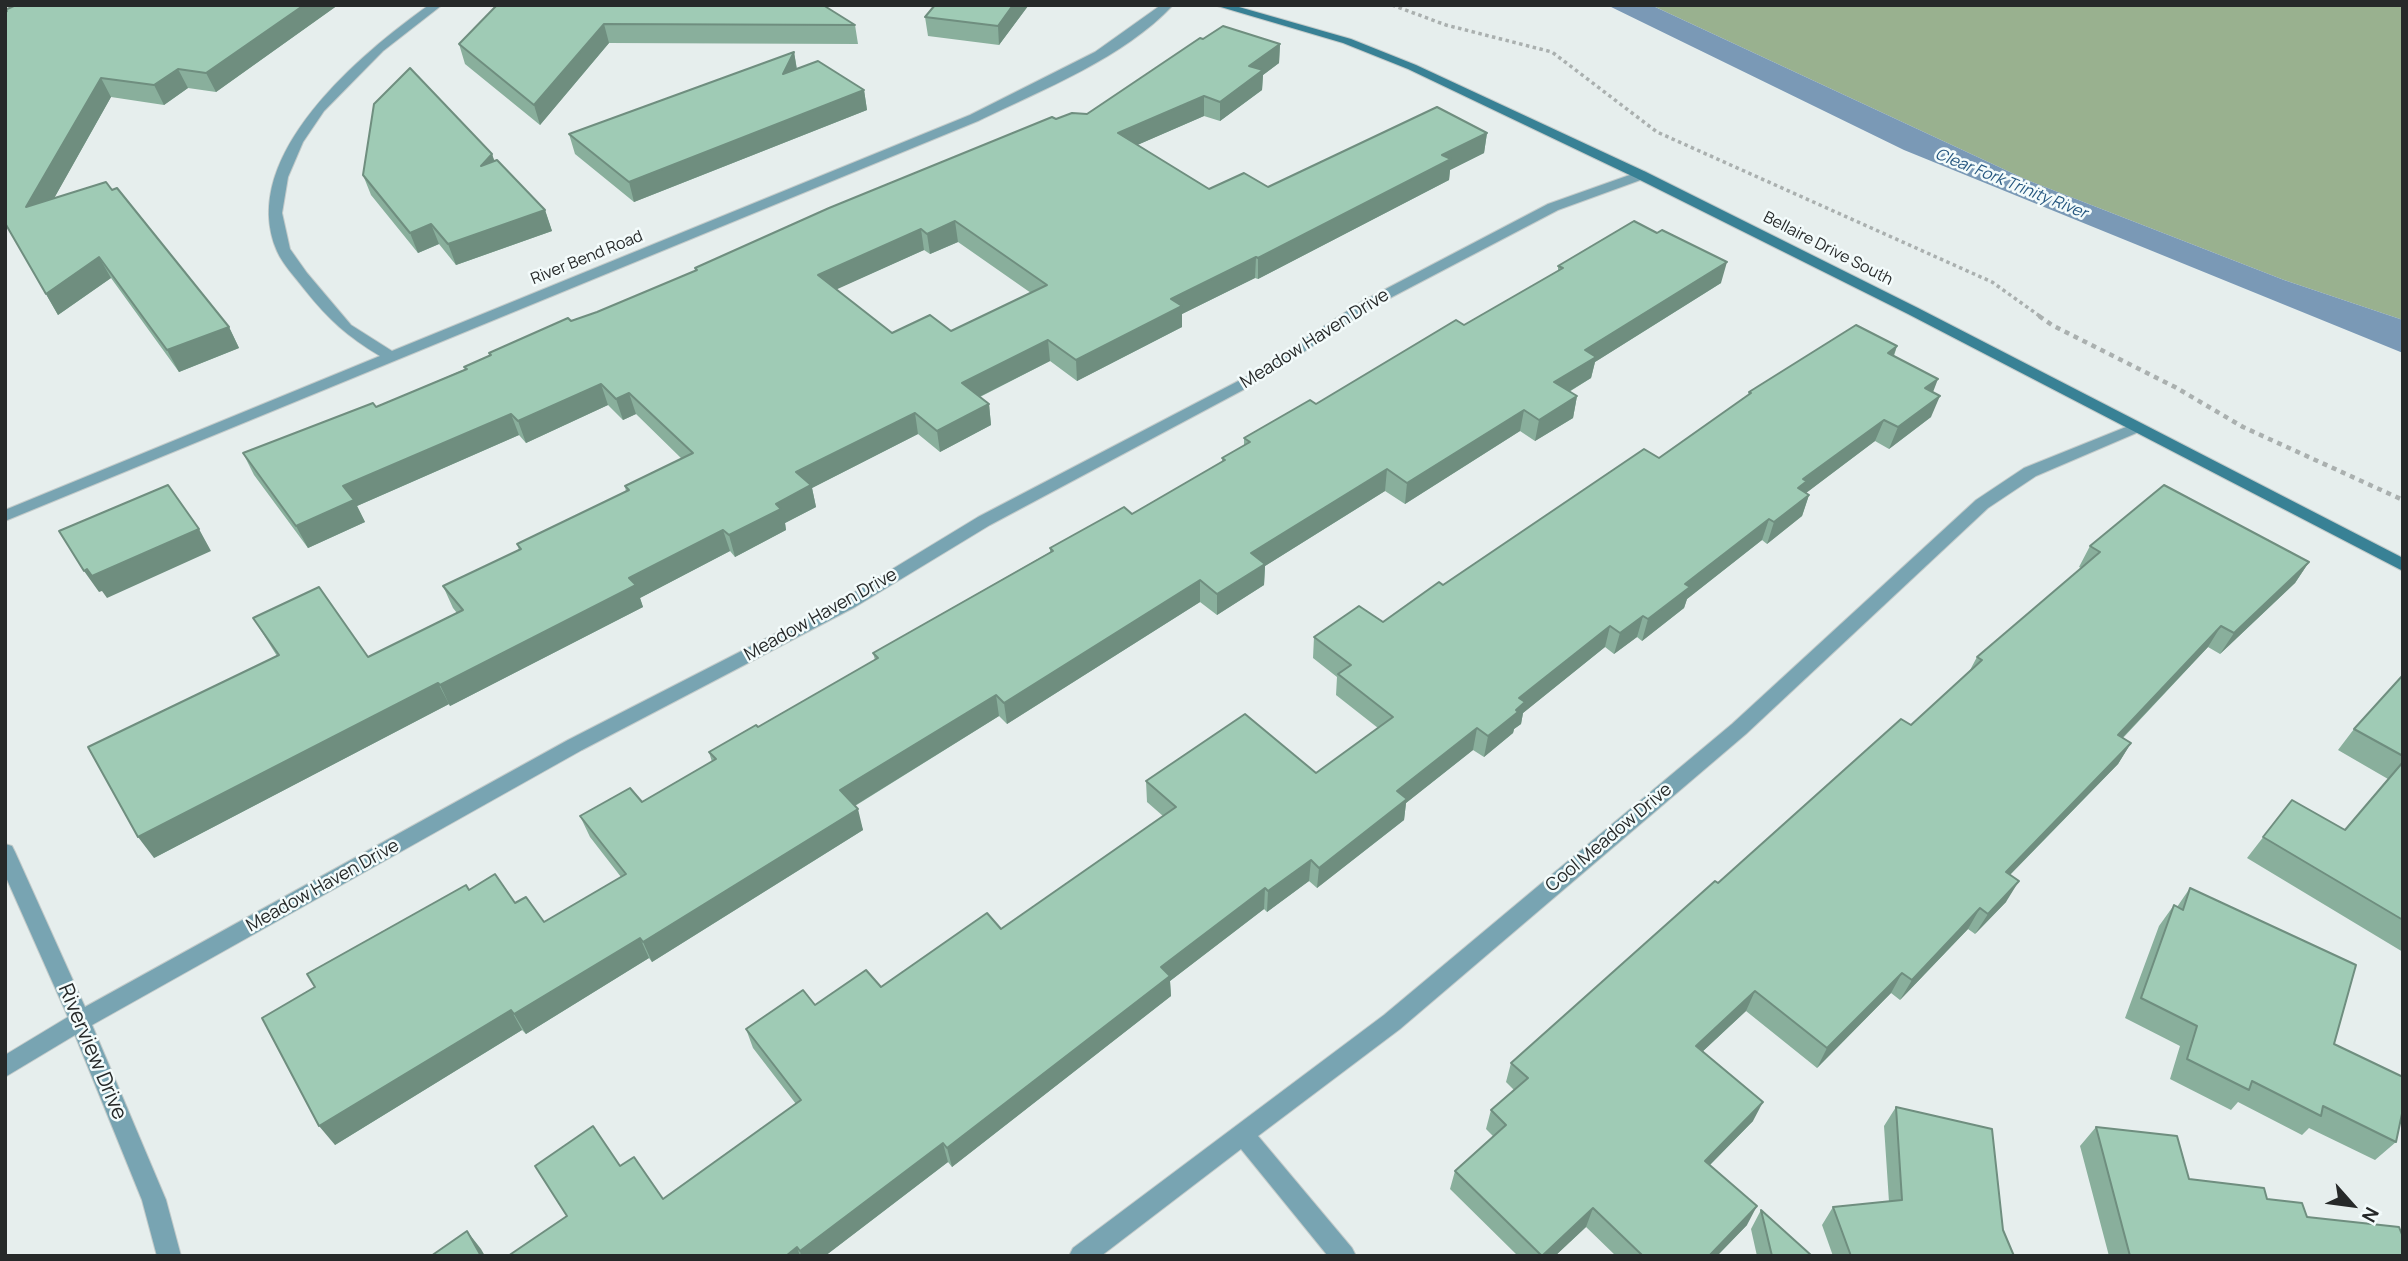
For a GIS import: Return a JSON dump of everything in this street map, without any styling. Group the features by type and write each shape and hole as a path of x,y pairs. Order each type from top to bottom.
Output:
{"street":[{"path":"391,357 345,327 283,251 276,221 278,188 289,156 327,99 380,46 437,5"},
{"name":"River Bend Road","path":"5,516 974,118 1086,64 1135,34 1168,5"},
{"name":"Bellaire Drive South","path":"1219,5 1347,41 1412,67 1641,176 1913,311 2403,565"},
{"name":"Meadow Haven Drive","path":"5,1067 80,1021 575,744 849,603 984,521 1251,380 1366,305 1553,207 1641,176"},
{"name":"Cool Meadow Drive","path":"1081,1256 1392,1022 1739,729 1982,504 2030,472 2136,428"},
{"name":"Riverview Drive","path":"5,852 80,1021 153,1200 169,1256"},
{"path":"1243,1135 1344,1256"}],"path":[{"path":"1392,5 1446,25 1552,52 1657,132 1992,282 2052,325 2175,387 2243,428 2403,500"}],"green space":[{"path":"1651,5 2403,5 2403,320 2284,280 2027,180"}],"water":[{"name":"Clear Fork Trinity River","path":"1607,5 1651,5 2027,180 2284,280 2403,320 2403,353 1904,150"}],"building":[{"path":"16,5 304,5 206,73 178,69 154,85 101,78 26,207 106,182 112,190 117,188 229,327 167,350 99,257 46,294 5,223 5,10"},
{"path":"497,5 823,5 855,25 604,24 534,105 459,44"},
{"path":"935,5 1013,5 998,26 925,17"},
{"path":"1223,26 1280,44 1249,66 1263,70 1220,102 1204,96 1118,133 1209,189 1244,173 1268,187 1437,107 1487,133 1442,155 1451,159 1258,258 1171,299 1182,306 1076,360 1048,340 962,383 989,404 937,431 915,413 796,472 811,485 776,504 781,509 729,535 723,530 629,578 636,585 138,837 88,747 279,655 253,618 319,587 368,657 463,610 443,586 521,549 517,544 629,490 625,486 693,453 629,393 616,399 601,384 518,421 511,414 343,486 354,500 296,526 243,453 373,403 376,407 467,369 464,367 491,355 489,353 568,318 571,321 597,312 697,270 695,268 829,208 1052,117 1056,119 1072,113 1087,114 1200,38 1203,39","holes":["955,221 1047,285 951,331 930,315 892,333 818,275 921,229 927,234"]},
{"path":"794,52 783,74 818,61 864,90 629,182 569,134"},
{"path":"410,68 492,154 481,166 497,160 545,210 448,244 431,224 410,233 363,175 374,104"},
{"path":"1634,221 1657,233 1662,230 1727,262 1585,350 1596,357 1554,382 1577,396 1539,420 1524,410 1407,483 1387,469 1251,553 1265,564 1217,594 1200,580 1004,703 996,695 840,790 858,809 643,942 640,938 514,1014 511,1010 319,1126 262,1018 315,987 307,974 466,885 469,890 495,874 515,903 526,897 544,922 626,874 580,816 630,788 642,802 716,759 709,752 878,658 873,653 1053,551 1050,548 1124,507 1132,514 1225,460 1222,458 1250,442 1244,438 1310,400 1316,404 1456,320 1464,325 1563,268 1558,266"},
{"path":"1856,325 1897,346 1888,353 1938,379 1925,388 1940,396 1898,427 1884,420 1803,479 1807,481 1798,488 1809,495 1774,522 1769,519 1685,584 1690,587 1648,619 1643,616 1620,633 1610,626 1519,698 1525,702 1516,710 1518,712 1488,736 1477,728 1397,791 1407,799 1319,868 1311,860 1268,891 1265,888 1161,967 1170,976 947,1148 943,1143 800,1251 797,1247 786,1256 508,1256 567,1216 535,1166 593,1126 620,1166 634,1157 663,1199 801,1100 746,1029 803,990 815,1005 866,970 881,987 987,913 1001,929 1176,807 1146,781 1245,714 1316,773 1393,717 1338,674 1351,665 1314,637 1359,606 1383,622 1439,582 1443,585 1644,449 1659,458 1751,393 1749,392"},
{"path":"168,485 199,529 92,576 87,569 84,571 59,531"},
{"path":"2164,485 2309,562 2234,633 2221,626 2118,735 2131,743 2006,872 2019,881 1988,914 1980,908 1912,980 1902,973 1827,1048 1755,991 1696,1046 1763,1102 1705,1161 1757,1206 1709,1256 1643,1256 1593,1208 1542,1256 1455,1171 1506,1125 1491,1110 1528,1078 1511,1063 1901,719 1911,725 1982,660 1977,657 2100,552 2090,546"},
{"path":"2403,675 2403,756 2354,729"},
{"path":"2403,762 2403,920 2263,837 2292,800 2345,830"},
{"path":"2190,888 2356,965 2334,1044 2403,1077 2403,1109 2396,1142 2323,1106 2321,1116 2252,1081 2249,1090 2187,1059 2197,1026 2141,998 2174,905 2183,910"},
{"path":"1896,1107 1992,1129 2003,1230 2014,1256 1851,1256 1833,1207 1902,1200"},
{"path":"2096,1127 2177,1136 2189,1179 2264,1188 2267,1199 2302,1203 2307,1217 2399,1227 2403,1237 2403,1256 2130,1256"},
{"path":"1761,1210 1812,1256 1772,1256"},
{"path":"467,1231 481,1256 431,1256"}]}
